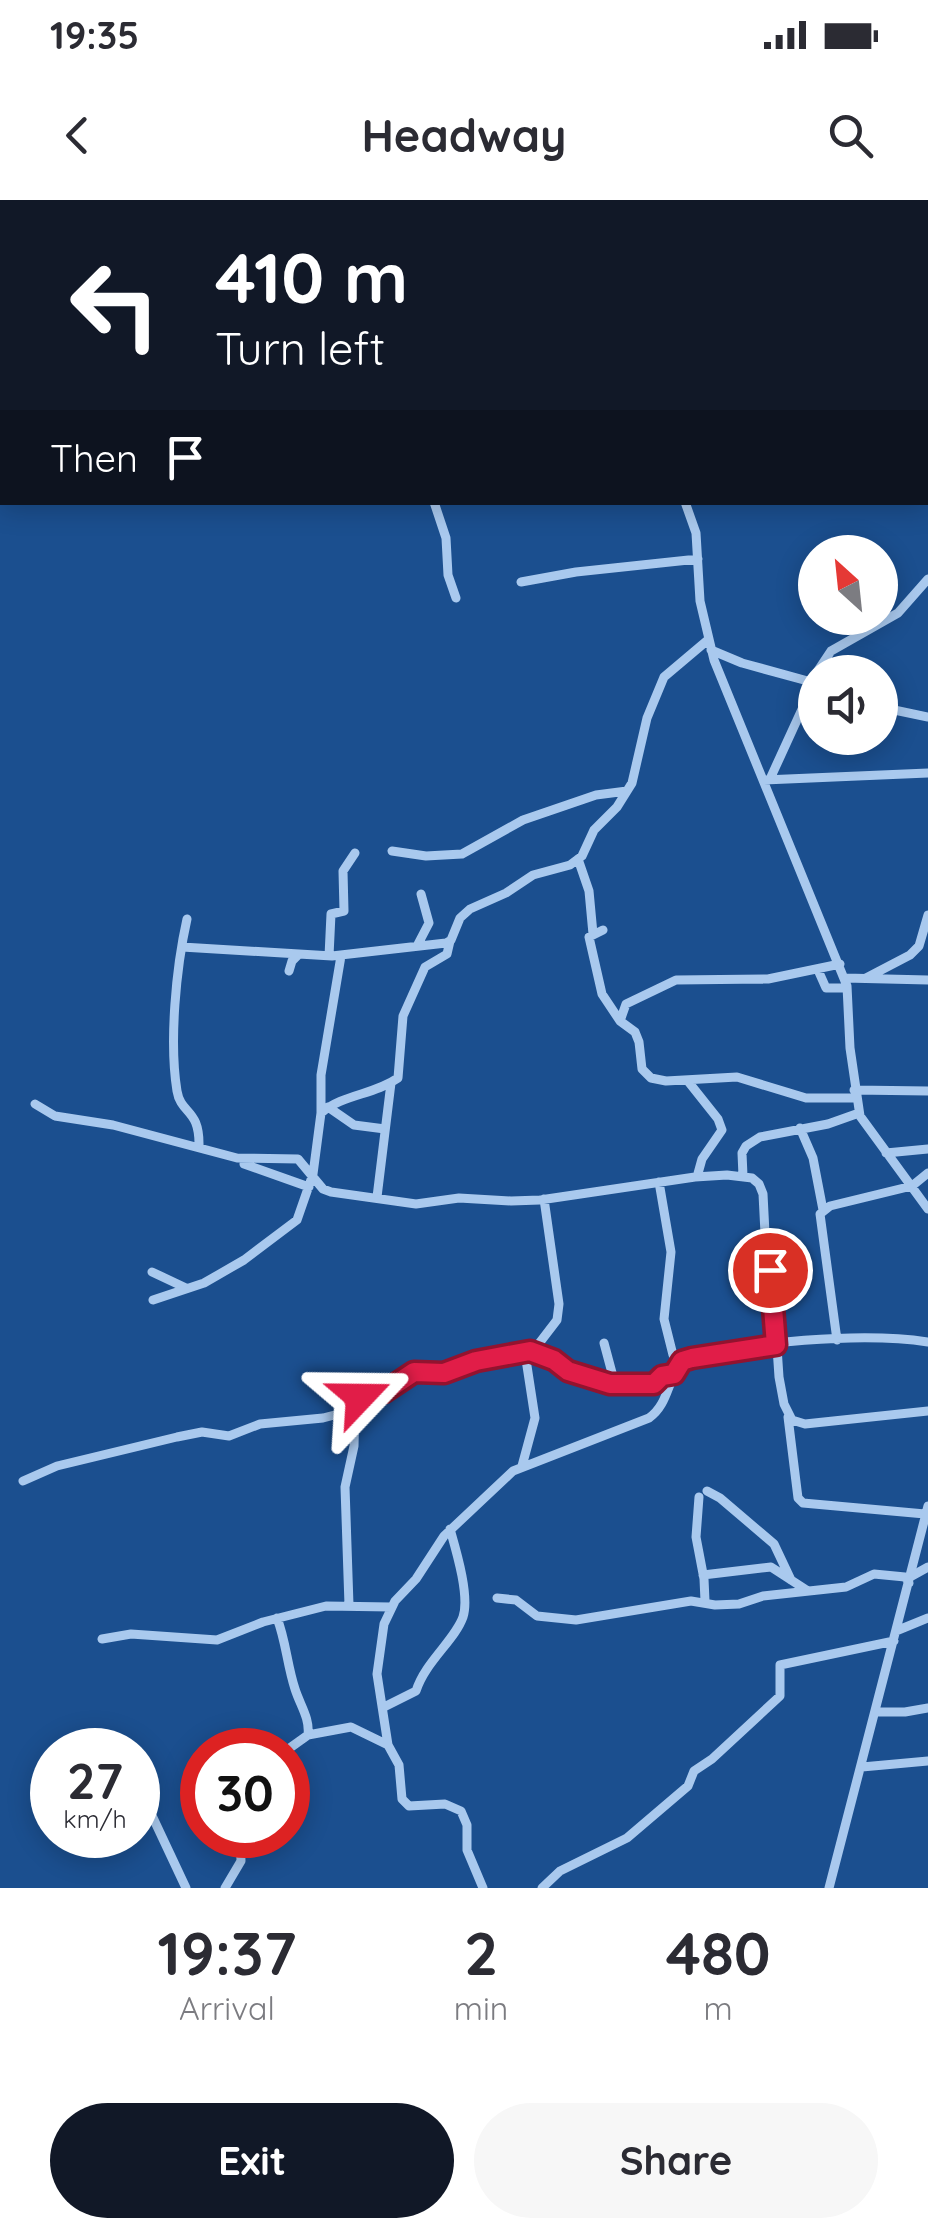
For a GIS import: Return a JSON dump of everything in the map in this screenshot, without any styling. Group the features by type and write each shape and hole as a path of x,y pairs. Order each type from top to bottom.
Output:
{"street":[{"path":"435,505 446,538 448,575 456,598"},
{"path":"686,505 696,533 700,601 730,704 767,780 846,983 859,1112 867,1129 928,1209"},
{"path":"521,582 698,558"},
{"path":"829,655 898,613 928,579"},
{"path":"710,644 742,663 798,675"},
{"path":"378,1198 391,1083 400,1072 398,1043 403,1016 425,967 447,954 460,918 470,909 534,876 578,859 636,774 647,718 664,677 710,644"},
{"path":"898,711 928,717"},
{"path":"767,780 798,715"},
{"path":"767,780 928,773"},
{"path":"392,851 426,856 462,854 524,820 596,795 627,792"},
{"path":"152,1300 212,1278 297,1220 313,1174 324,1110 321,1075 335,956 331,916 344,910 343,871 354,853"},
{"path":"578,859 598,932 590,941 602,994 620,1021 635,1032 646,1074 666,1081 737,1077 806,1098 928,1091"},
{"path":"417,946 429,923 420,894"},
{"path":"818,970 826,988 866,978 910,955 918,946 928,914"},
{"path":"187,919 175,1026 178,1096 196,1117 198,1147"},
{"path":"182,947 335,956 450,940"},
{"path":"289,972 299,954"},
{"path":"620,1021 626,1004 676,980 768,979 840,964"},
{"path":"866,978 928,980"},
{"path":"687,1080 718,1119 722,1130 702,1160 697,1177"},
{"path":"324,1110 340,1100 391,1083"},
{"path":"35,1104 55,1116 113,1125 249,1160 298,1159 331,1192 416,1204 459,1198 544,1200 697,1177 743,1176 757,1181 764,1194 776,1345 798,1498 803,1504 926,1510 829,1888"},
{"path":"324,1110 354,1125 385,1129"},
{"path":"743,1176 741,1163 746,1146 760,1137 828,1124 859,1112"},
{"path":"800,1128 814,1158 823,1210 820,1229 838,1340"},
{"path":"886,1153 928,1149"},
{"path":"215,1152 227,1160 309,1187"},
{"path":"823,1210 912,1186 928,1173"},
{"path":"659,1182 671,1252 664,1319 673,1355 682,1361 776,1345 838,1340 890,1336 928,1342"},
{"path":"349,1604 345,1503 354,1446 354,1410 360,1397 384,1392 414,1372 444,1373 476,1361 528,1352 541,1343 557,1320 559,1304 544,1200"},
{"path":"152,1272 186,1288"},
{"path":"604,1344 615,1384"},
{"path":"528,1352 554,1360 568,1371 615,1384 654,1384 662,1376 674,1374"},
{"path":"522,1466 535,1418 528,1352"},
{"path":"483,1888 467,1850 467,1825 461,1811 445,1804 406,1804 400,1789 399,1765 388,1746 377,1674 379,1645 391,1607 450,1529 522,1466 648,1418 663,1404 682,1361"},
{"path":"23,1482 58,1466 177,1436 202,1432 220,1438 260,1424 323,1418 354,1410"},
{"path":"788,1414 804,1424 928,1411"},
{"path":"704,1601 704,1575 696,1537 703,1494 720,1498 774,1544 791,1580"},
{"path":"384,1707 416,1691 421,1675 462,1617 460,1574 450,1529"},
{"path":"704,1575 771,1567 809,1591"},
{"path":"910,1580 928,1567"},
{"path":"497,1598 516,1600 538,1616 576,1620 704,1601 726,1605 763,1596 846,1587 874,1574 910,1580"},
{"path":"102,1639 131,1634 217,1640 276,1618 326,1606 391,1607"},
{"path":"276,1618 285,1638 308,1728"},
{"path":"542,1888 560,1870 626,1838 688,1786 694,1771 780,1696 780,1664 895,1636 928,1618"},
{"path":"876,1712 928,1708"},
{"path":"310,1735 358,1728 388,1746"},
{"path":"862,1767 928,1761"},
{"path":"160,1833 186,1888"},
{"path":"224,1888 241,1858"}],"route":[{"path":"360,1397 384,1392 414,1372 444,1373 476,1361 530,1351 554,1360 568,1371 610,1384 654,1384 662,1376 674,1374 682,1361 776,1345 770,1270"}]}
